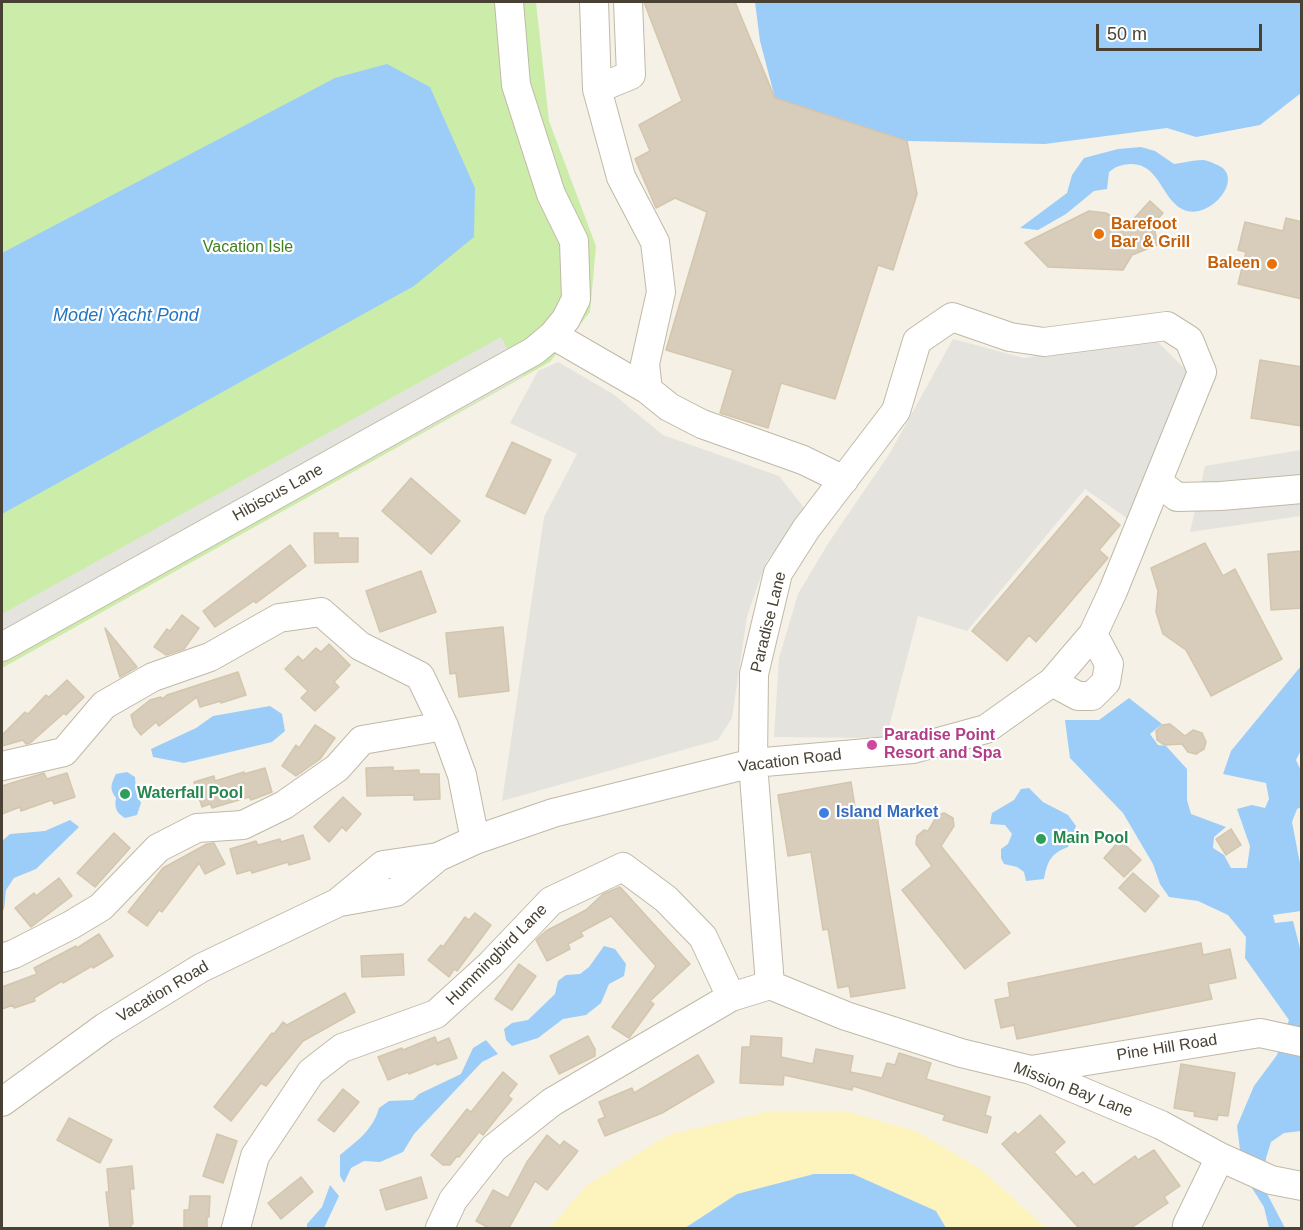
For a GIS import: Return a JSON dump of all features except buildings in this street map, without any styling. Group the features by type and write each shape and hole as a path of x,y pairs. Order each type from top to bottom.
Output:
{"street":[{"name":"Hibiscus Lane","path":"2,647 534,351 553,335 566,319 576,299 573,241 551,194 516,86 509,2"},
{"path":"594,2 597,88 621,177 655,242 661,292 645,364 648,390"},
{"path":"597,88 631,75 628,2"},
{"name":"Paradise Lane","path":"770,985 753,763 754,674 778,573 806,529 896,411 916,340 952,317"},
{"name":"Vacation Road","path":"2,1102 105,1027 201,968 337,903 383,865 438,857 475,840 553,813 753,763 913,749 986,729 1052,682 1093,634 1113,591 1202,372 1189,340 1167,326 1044,342 1010,338 952,317"},
{"path":"553,335 648,390 669,407 702,424 803,460 844,480"},
{"path":"1158,482 1177,497 1221,496 1302,489"},
{"path":"2,766 64,752 104,705 153,677 210,657 279,618 321,612 360,646 420,676 444,726 462,775 475,840"},
{"path":"1052,682 1078,696 1092,696 1106,682 1108,664 1093,634"},
{"path":"2,958 71,925 101,907 158,848 196,828 243,825 284,805 337,768 362,740 444,726"},
{"name":"Hummingbird Lane","path":"236,1228 255,1156 311,1072 342,1048 436,1014 491,964 551,901 623,867 666,899 703,937 731,998"},
{"path":"440,1228 453,1200 494,1148 552,1102 731,998 770,985"},
{"name":"Mission Bay Lane","path":"770,985 846,1016 961,1053 1031,1071 1161,1125 1220,1157 1271,1180 1302,1186"},
{"name":"Pine Hill Road","path":"1031,1071 1260,1033 1302,1042"},
{"path":"1187,1228 1220,1157"}],"green space":[{"name":"Vacation Isle","path":"2,2 536,2 549,121 596,246 590,312 550,362 2,668"}],"sand":[{"path":"766,1112 849,1112 918,1132 982,1170 1046,1228 946,1228 936,1211 852,1174 814,1174 737,1194 685,1228 550,1228 586,1186 668,1135"}],"shaded area":[{"path":"501,337 523,376 2,661 2,614"},
{"path":"1154,338 1187,371 1131,521 1085,489 967,631 918,616 886,738 774,737 779,658 798,594 829,542 890,453 953,339 1024,358"},
{"path":"558,362 613,394 663,435 779,476 805,509 766,562 747,616 732,718 718,740 502,801 544,517 577,454 510,423 538,371"},
{"path":"1301,450 1301,516 1190,532 1205,466"}],"water":[{"path":"755,2 1301,2 1301,93 1260,125 1196,137 1167,128 1045,144 907,141 775,98 760,41"},
{"name":"Model Yacht Pond","path":"387,64 430,87 475,188 474,237 414,286 2,514 2,253 335,78"},
{"path":"1141,147 1155,151 1174,164 1195,160 1213,163 1224,170 1228,177 1227,186 1222,195 1205,209 1194,212 1184,210 1176,205 1148,169 1140,165 1124,165 1109,172 1107,189 1094,191 1066,214 1038,230 1020,228 1067,193 1072,175 1084,158 1118,149"},
{"path":"1301,666 1301,750 1296,760 1301,771 1301,807 1297,809 1292,822 1301,869 1301,911 1273,915 1275,923 1293,921 1301,952 1301,1131 1284,1133 1271,1142 1266,1158 1264,1188 1285,1228 1269,1228 1264,1207 1252,1188 1240,1150 1237,1126 1254,1086 1277,1055 1289,1020 1245,958 1246,937 1228,915 1198,901 1169,897 1160,884 1153,864 1123,813 1070,758 1065,720 1099,720 1129,698 1162,724 1150,734 1158,745 1166,746 1187,769 1187,800 1191,814 1226,827 1214,837 1213,848 1224,855 1231,868 1247,868 1250,846 1237,809 1252,805 1265,808 1269,799 1266,783 1223,774 1231,751"},
{"path":"270,706 282,714 285,731 272,742 184,763 153,757 151,749 196,728 213,716"},
{"name":"Waterfall Pool","path":"127,772 135,777 136,791 141,803 137,815 125,818 117,810 112,786 116,774"},
{"name":"Main Pool","path":"1029,788 1043,802 1068,815 1076,826 1068,847 1051,859 1044,879 1026,881 1024,872 1017,867 1004,864 1001,858 1001,849 1008,844 1012,834 1005,825 990,824 992,813 1014,800 1021,789"},
{"path":"70,820 79,827 36,869 14,878 6,890 2,912 2,841 10,834 45,831"},
{"path":"604,946 615,949 626,964 624,976 609,984 601,1003 586,1015 563,1019 538,1038 512,1046 506,1040 504,1029 512,1023 528,1020 555,994 558,981 566,975 580,974 589,967"},
{"path":"486,1040 498,1054 482,1062 414,1134 403,1152 380,1162 364,1161 351,1168 344,1183 340,1176 340,1155 369,1129 379,1108 389,1101 413,1100 419,1094 461,1074 473,1048"},
{"path":"814,1174 853,1174 936,1211 946,1228 685,1228 737,1194"},
{"path":"330,1185 339,1196 324,1228 307,1228 307,1224 322,1207"}],"place":[{"name":"Barefoot Bar & Grill","path":"1099,234"},
{"name":"Baleen","path":"1272,264"},
{"name":"Paradise Point Resort and Spa","path":"872,745"},
{"name":"Waterfall Pool","path":"125,794"},
{"name":"Island Market","path":"824,813"},
{"name":"Main Pool","path":"1041,839"}]}
